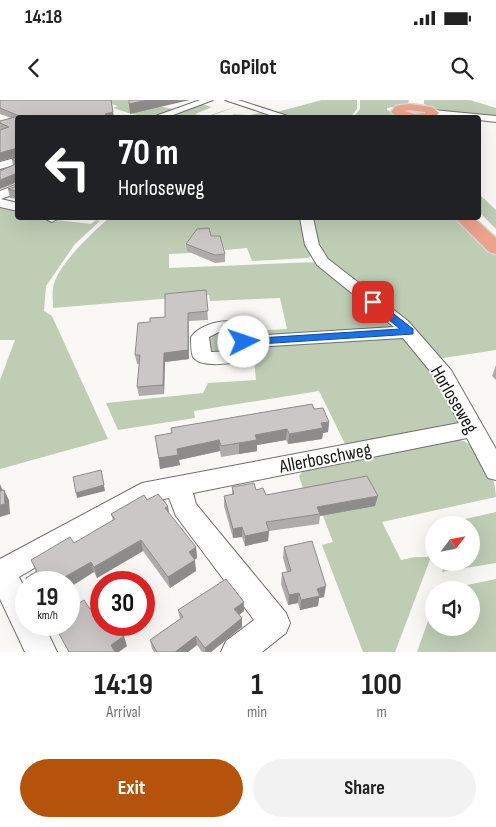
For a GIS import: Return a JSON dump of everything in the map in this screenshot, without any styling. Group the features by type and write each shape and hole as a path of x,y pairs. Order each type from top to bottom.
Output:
{"main road":[{"path":"409,110 424,111"},
{"path":"481,219 496,233"},
{"path":"466,220 496,248"}],"street":[{"path":"163,115 209,100"},
{"path":"228,100 280,115"},
{"path":"424,111 465,115"},
{"path":"481,117 496,118"},
{"path":"0,166 15,161"},
{"path":"0,196 15,189"},
{"path":"0,203 15,206"},
{"name":"Horloseweg","path":"307,220 312,245 322,262 409,332 444,375 496,471"},
{"path":"244,342 409,332"},
{"name":"Allerboschweg","path":"15,599 2,572 142,493 472,429"},
{"path":"178,486 185,509 275,623 237,652"},
{"name":"Allerboschweg","path":"33,636 41,652"}],"green space":[{"path":"98,100 129,100 173,109 158,115 139,115 113,108 118,106"},
{"path":"322,100 357,100 357,109 352,115 287,115 277,112"},
{"path":"360,100 409,100 407,105 387,108 387,110 398,115 355,115 360,109"},
{"path":"424,100 470,100 496,108 496,118 437,111 424,104"},
{"path":"201,104 212,107 195,114 202,115 166,115"},
{"path":"266,111 278,115 250,115"},
{"path":"481,196 496,210 496,229 481,214"},
{"path":"0,207 15,211 15,220 58,220 91,224 96,220 100,221 75,244 46,286 44,311 52,316 108,439 0,469 0,380 15,340 0,340"},
{"path":"107,220 303,220 312,255 308,258 252,261 247,248 225,250 222,242 190,243 191,253 169,254 169,268 316,262 397,325 392,329 257,337 249,331 287,329 280,298 210,301 209,295 53,308 53,288 56,279 76,250"},
{"path":"311,220 461,220 496,251 496,350 437,359 337,271 317,246"},
{"path":"213,332 234,332 238,351 211,354 207,335"},
{"path":"404,337 427,359 461,423 346,446 319,391 194,411 195,418 118,430 106,403 203,393 208,383 256,380 253,350 255,347"},
{"path":"456,439 465,441 472,446 490,470 496,497 382,522 401,560 425,557 426,571 395,652 363,652 322,545 333,542 312,487 303,488 299,476 303,471"},
{"path":"496,512 496,563 480,566 480,516 478,516"},
{"path":"496,579 496,652 417,652 425,629 425,636 480,636 480,582"}],"building":[{"path":"0,100 111,100 113,112 105,114 107,115 17,115 0,108"},
{"path":"129,100 148,100 129,104"},
{"path":"15,117 15,149 0,153 0,130 9,127 0,123 0,121"},
{"path":"15,164 15,174 0,180 0,171"},
{"path":"209,228 211,236 220,236 225,254 215,255 186,244 197,229"},
{"path":"206,290 208,311 188,313 188,350 164,353 163,385 137,387 140,355 135,355 138,323 150,322 150,318 165,317 165,294"},
{"path":"312,404 314,409 323,408 329,422 321,423 323,428 289,434 287,429 255,435 257,440 221,446 219,440 177,449 178,455 159,458 155,436 172,433 171,428"},
{"path":"101,470 104,485 76,493 73,477"},
{"path":"367,476 378,496 317,507 320,514 266,522 269,531 245,536 242,527 233,529 224,496 234,494 232,487 254,483 256,490 263,488 266,495"},
{"path":"4,490 5,504 0,505 0,491"},
{"path":"158,494 168,506 165,508 196,547 189,552 195,560 168,577 141,540 94,567 91,562 75,571 37,571 31,560 70,537 74,543 115,519 111,514 144,495 147,500"},
{"path":"312,541 326,586 317,589 320,596 301,600 299,593 289,595 282,573 291,571 284,547"},
{"path":"226,579 244,602 234,609 242,618 205,648 196,636 175,652 157,652 150,640 183,617 178,610"},
{"path":"84,600 90,609 90,636 124,636 111,645 115,652 69,652 60,636 80,636 80,603"}],"route":[{"path":"244,342 409,332 373,302"}]}
